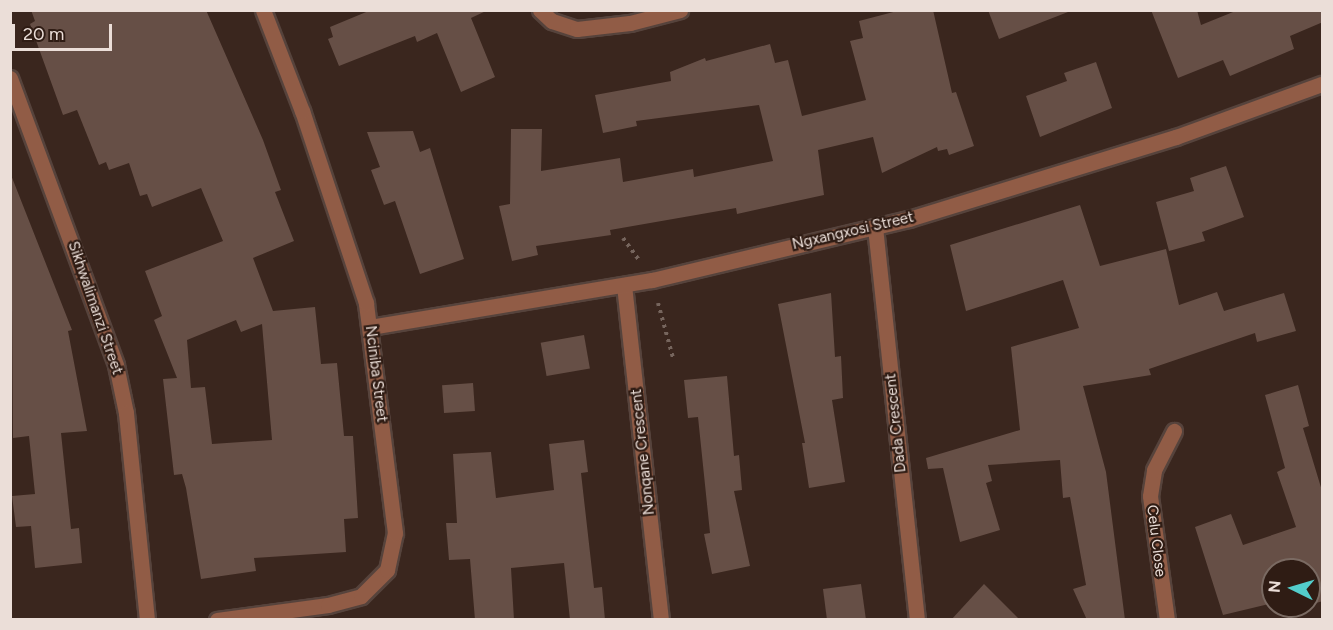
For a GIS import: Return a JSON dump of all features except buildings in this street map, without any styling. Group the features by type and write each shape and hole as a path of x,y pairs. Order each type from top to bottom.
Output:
{"street":[{"name":"Nciniba Street","path":"217,620 350,599 372,589 387,570 392,557 394,519 370,327 359,280 302,111 263,10"},
{"path":"540,10 552,21 577,29 630,23 681,10"},
{"name":"Sikhwalimanzi Street","path":"10,78 116,365 126,413 147,620"},
{"name":"Ngxangxosi Street","path":"370,327 624,285 875,227 1133,151 1323,84"},
{"name":"Dada Crescent","path":"875,227 917,620"},
{"name":"Nonqane Crescent","path":"624,285 661,620"},
{"name":"Celu Close","path":"1167,620 1152,529 1150,496 1154,470 1174,431"}]}
